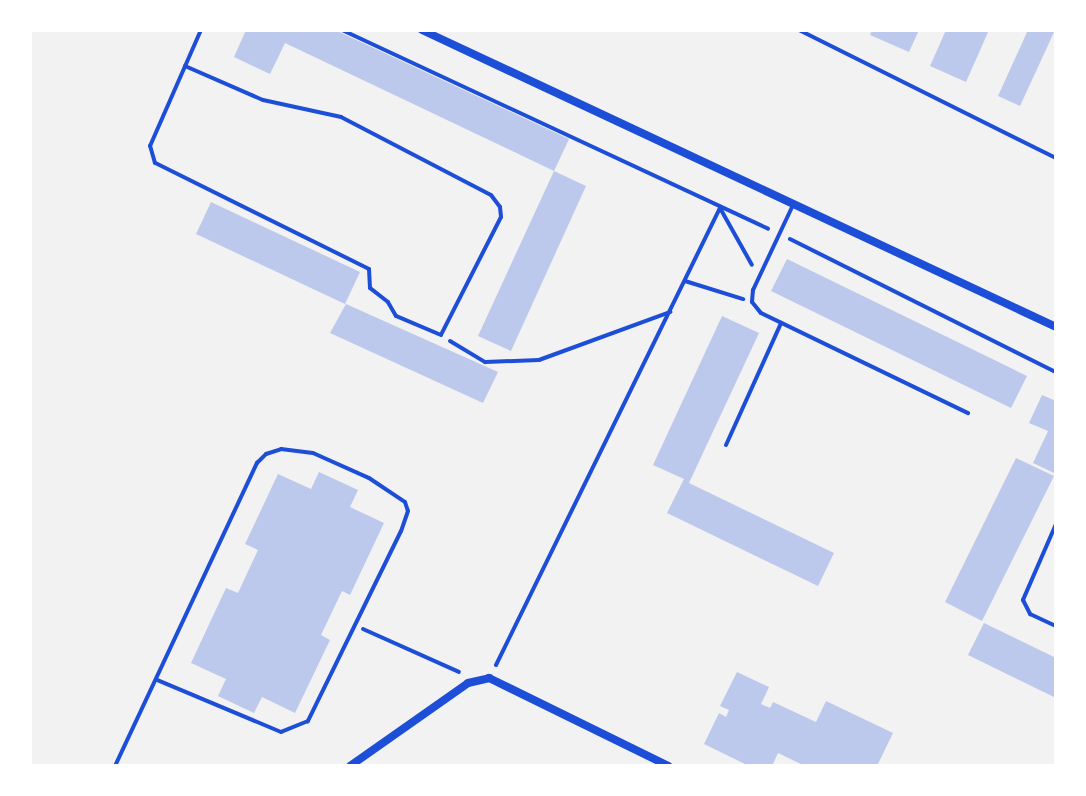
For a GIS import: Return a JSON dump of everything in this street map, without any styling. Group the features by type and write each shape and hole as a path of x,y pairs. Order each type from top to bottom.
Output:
{"street":[{"path":"422,30 1056,327"},
{"path":"350,766 468,683 490,678 669,766"}],"lane":[{"path":"185,66 263,100 341,117 490,196 500,207 501,218 441,336 396,316 388,302 370,288 370,268 155,163 150,146 185,66 201,30"},
{"path":"800,30 1056,158"},
{"path":"793,205 759,278 752,302 761,313 968,413"},
{"path":"726,445 781,323"},
{"path":"115,766 257,462 266,454 281,450 313,453 369,478 405,502 408,511 401,531 317,708 296,728 281,732 157,680"},
{"path":"1056,524 1023,592 1030,614 1056,626"}],"path":[{"path":"342,30 596,145 1056,372"},
{"path":"720,208 759,278"},
{"path":"490,678 720,208"},
{"path":"684,280 752,302"},
{"path":"441,336 485,362 514,363 539,360 670,312"},
{"path":"356,626 462,674 468,683"}],"building":[{"path":"246,30 335,30 569,139 554,171 285,43 270,74 234,57"},
{"path":"872,30 919,30 909,52 870,35"},
{"path":"946,30 989,30 966,82 930,66"},
{"path":"1028,30 1055,30 1020,106 998,96"},
{"path":"554,171 586,186 511,351 478,336"},
{"path":"211,202 360,272 345,304 196,234"},
{"path":"787,259 1027,376 1011,408 771,291"},
{"path":"346,304 498,372 483,403 330,333"},
{"path":"722,316 759,333 689,483 834,553 818,586 667,513 684,479 653,465"},
{"path":"1042,395 1056,401 1056,474 1033,463 1048,431 1029,423"},
{"path":"1016,458 1054,476 982,621 945,602"},
{"path":"319,472 358,490 350,507 384,523 350,595 342,591 321,635 330,640 295,713 262,697 254,713 218,696 226,679 191,663 226,588 238,593 258,550 245,544 278,474 311,489"},
{"path":"984,623 1056,658 1056,698 968,655"},
{"path":"737,672 769,687 761,704 770,708 773,702 816,722 826,701 893,733 877,766 805,766 778,753 772,766 749,766 704,744 719,713 726,717 729,710 720,706"}]}
